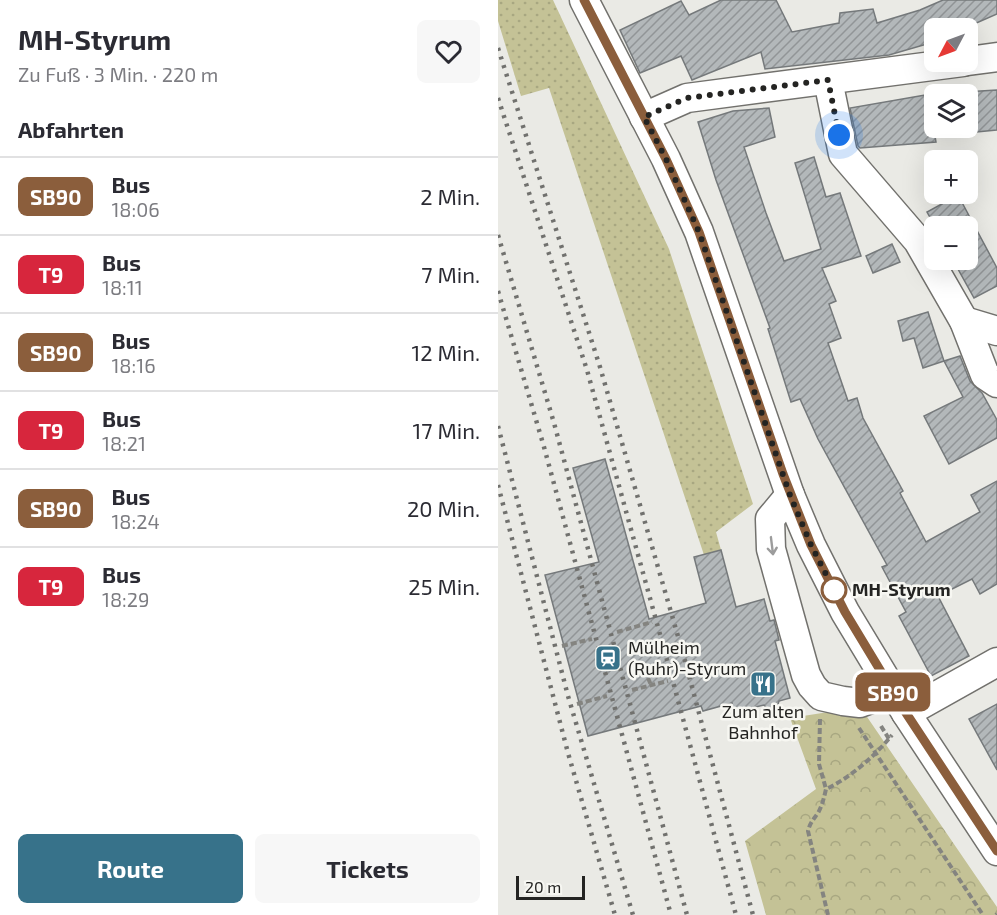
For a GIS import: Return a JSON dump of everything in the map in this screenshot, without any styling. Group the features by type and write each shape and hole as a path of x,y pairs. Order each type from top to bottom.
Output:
{"street":[{"path":"584,0 666,159 699,232 790,495 811,545 845,612 899,702 997,851"},
{"path":"978,59 997,57"},
{"path":"644,117 687,98 924,67"},
{"path":"828,80 843,154 918,241 964,321 984,375 997,383"},
{"path":"964,321 997,331"},
{"path":"790,495 770,519 771,549 806,675 821,696 860,703 899,702 997,662"}],"path":[{"path":"617,632 652,622"},
{"path":"635,627 637,634"},
{"path":"561,646 592,639"},
{"path":"576,643 578,649"},
{"path":"648,678 651,685"},
{"path":"632,690 668,681"},
{"path":"590,694 591,700"},
{"path":"577,704 607,696"},
{"path":"821,696 819,764 826,789 824,801 810,823 808,831 828,915"},
{"path":"826,789 836,785 875,753 895,731 899,702"},
{"path":"875,753 983,915"}],"green space":[{"path":"498,0 553,0 669,249 753,504 716,532 721,550 704,555 549,88 521,96 498,21"},
{"path":"835,711 863,711 997,907 997,915 766,915 745,841 816,789 790,718"}],"building":[{"path":"721,0 776,0 792,32 839,23 840,13 873,9 877,23 920,10 943,0 997,0 997,14 978,22 978,18 924,18 924,45 889,55 765,69 761,52 692,80 681,56 640,73 620,30 681,1 689,15"},
{"path":"997,90 997,130 978,132 978,91"},
{"path":"924,95 924,138 935,138 936,142 860,148 850,108"},
{"path":"769,108 775,137 744,147 766,213 784,261 821,249 795,163 814,157 826,197 840,193 861,256 822,268 836,301 829,304 841,338 828,343 848,401 857,398 863,418 903,491 900,493 926,542 980,512 971,495 997,481 997,584 980,594 972,579 938,596 969,656 931,676 899,616 906,612 882,567 887,565 818,439 800,399 791,402 768,329 770,328 716,180 698,122 733,111"},
{"path":"942,204 963,204 969,216 929,216 927,212"},
{"path":"978,232 997,268 997,286 974,298 959,270 978,270"},
{"path":"892,244 900,262 873,273 866,256"},
{"path":"928,312 944,361 923,368 914,338 903,341 898,321"},
{"path":"960,356 970,381 982,393 997,420 997,438 949,464 924,416 963,397 944,361"},
{"path":"605,459 649,619 706,603 694,557 721,550 736,607 764,599 770,621 774,620 779,640 775,641 790,698 779,701 774,717 764,705 734,712 732,703 703,711 701,706 588,736 545,575 599,562 573,468"},
{"path":"997,704 997,770 969,719"}],"railway":[{"path":"498,48 600,367 684,657 753,915"},
{"path":"498,98 587,370 736,915"},
{"path":"498,235 554,423 687,915"},
{"path":"498,291 544,447 671,915"},
{"path":"498,426 568,696 633,915"},
{"path":"498,485 568,753 615,915"}],"bus line":[{"name":"SB90","path":"584,0 666,159 699,232 790,495 811,545 845,612 906,713 997,851"}],"place":[{"name":"MH-Styrum","path":"834,590"},
{"name":"Mülheim (Ruhr)-Styrum","path":"608,658"},
{"name":"Zum alten Bahnhof","path":"763,684"}],"route":[{"path":"834,590 837,596 811,545 790,495 699,232 644,117 687,98 828,80 839,135"}]}
